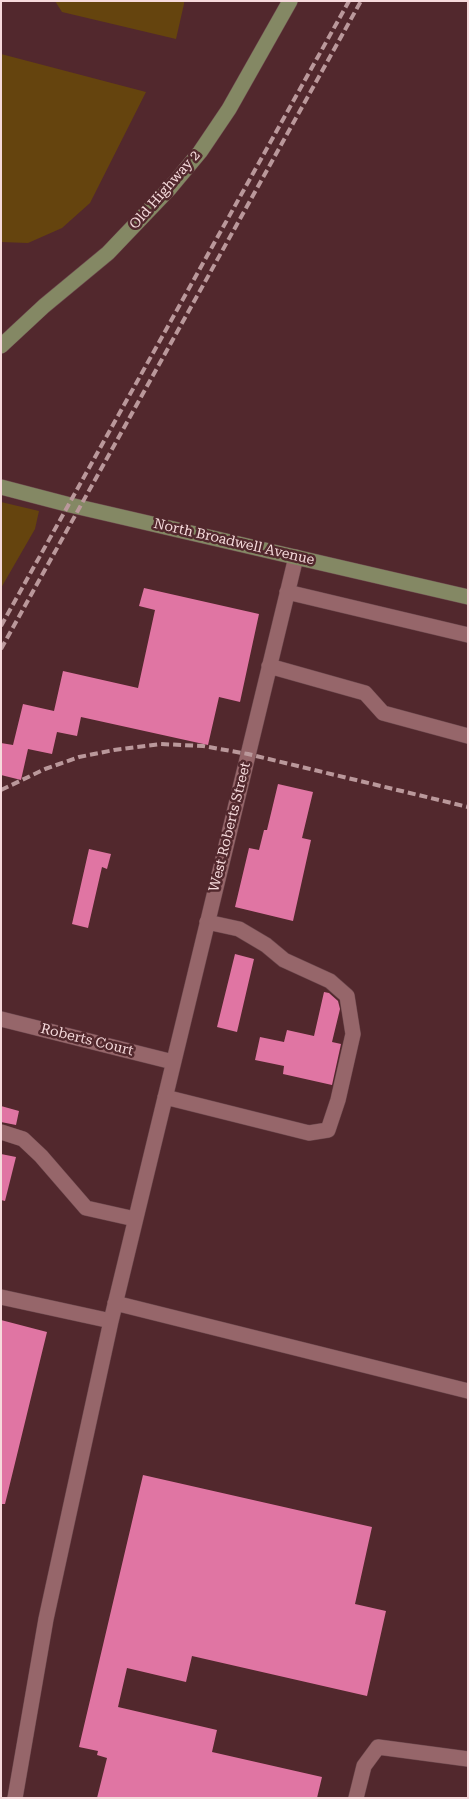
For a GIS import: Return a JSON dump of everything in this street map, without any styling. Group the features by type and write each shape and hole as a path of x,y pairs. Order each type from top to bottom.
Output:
{"main road":[{"name":"Old Highway 2","path":"1,346 44,306 108,253 170,188 200,152 229,109 290,1"},
{"name":"North Broadwell Avenue","path":"1,487 70,505 468,597"}],"street":[{"name":"West Roberts Street","path":"15,1798 46,1619 115,1303 296,556"},
{"path":"287,592 467,630"},
{"path":"269,666 365,693 383,713 468,736"},
{"path":"165,1096 308,1134 328,1130 338,1100 353,1034 347,996 330,981 284,960 266,945 239,929 207,922"},
{"name":"Roberts Court","path":"1,1019 173,1062"},
{"path":"1,1132 22,1139 41,1156 86,1208 135,1219"},
{"path":"1,1297 111,1321"},
{"path":"115,1303 468,1391"},
{"path":"356,1798 364,1766 378,1747 468,1759"}],"shaded area":[{"path":"55,1 184,1 184,4 176,39 62,12"},
{"path":"1,54 146,92 90,203 62,228 28,243 1,242"},
{"path":"1,502 39,511 35,529 1,588"}],"building":[{"path":"144,588 259,614 240,702 219,697 208,745 81,717 77,736 57,732 52,754 28,749 21,780 1,775 1,743 13,745 23,704 54,711 63,671 138,688 155,610 139,606"},
{"path":"278,784 313,792 302,838 311,840 293,921 235,907 249,848 259,850 264,830 267,830"},
{"path":"89,849 111,854 107,869 102,867 88,928 72,924"},
{"path":"235,954 254,959 237,1032 217,1027"},
{"path":"324,992 329,993 338,1001 340,1009 332,1042 341,1044 332,1085 283,1074 284,1066 255,1060 260,1037 284,1042 287,1030 314,1036"},
{"path":"1,1106 19,1111 16,1125 1,1122"},
{"path":"1,1154 16,1157 5,1201 1,1200"},
{"path":"1,1320 47,1332 5,1504 1,1504"},
{"path":"143,1475 372,1527 355,1604 386,1611 367,1696 192,1656 186,1682 127,1668 118,1707 217,1730 212,1752 322,1777 317,1798 97,1798 107,1758 97,1755 98,1751 79,1747"}],"railway":[{"path":"1,626 349,1"},
{"path":"1,649 361,1"},
{"path":"1,790 45,769 79,757 161,744 203,746 248,754 468,807"}]}
